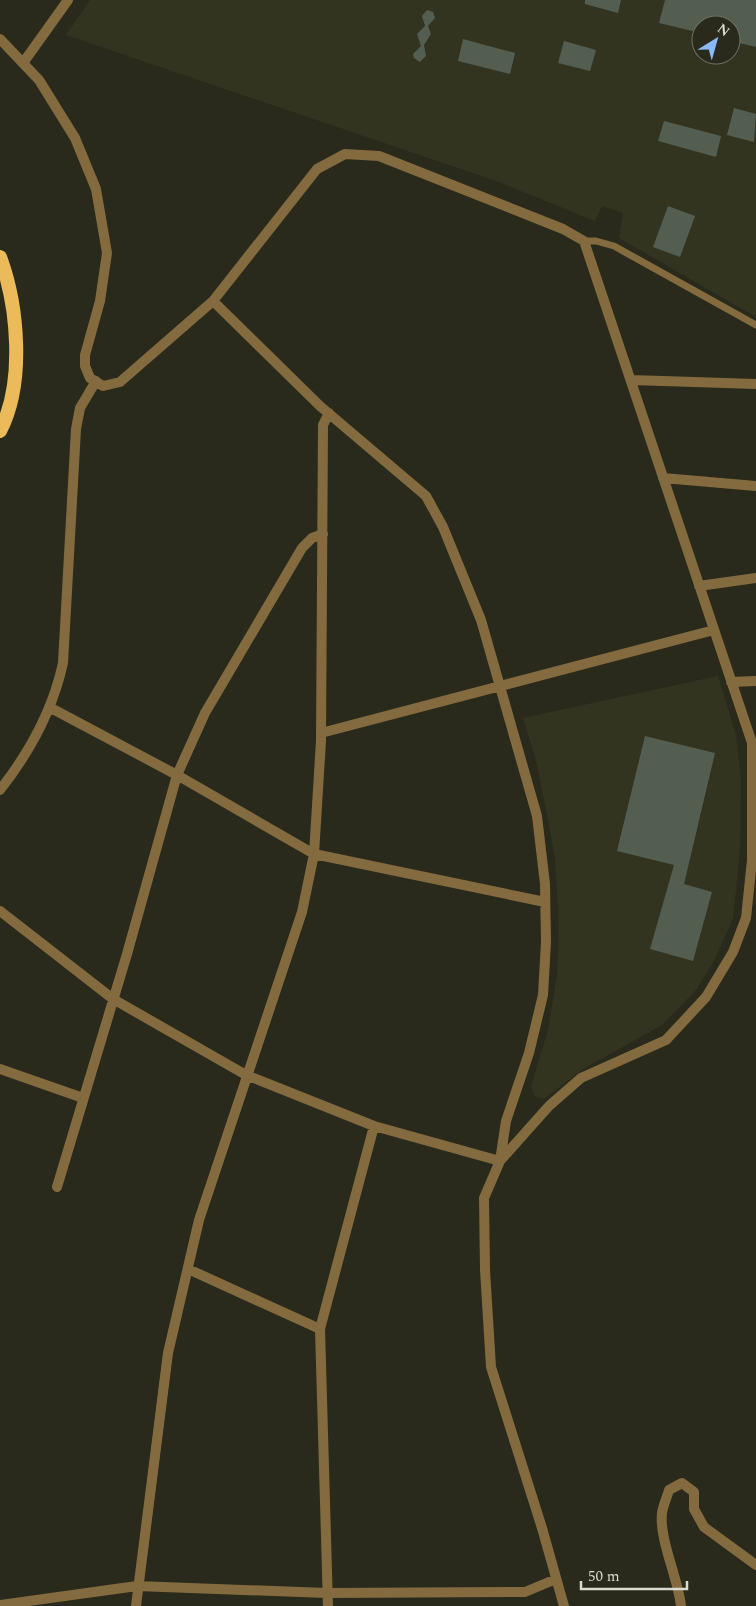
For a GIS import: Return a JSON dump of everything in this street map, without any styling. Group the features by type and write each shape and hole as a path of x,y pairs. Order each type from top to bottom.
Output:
{"highway":[{"path":"0,258 10,284 16,330 14,375 6,419 0,431"}],"street":[{"path":"23,63 68,0"},
{"path":"0,39 39,80 75,138 96,189 107,253 100,301 85,355 85,366 90,378 103,386 120,382 213,301 318,169 345,154 379,156 563,229 584,241 752,743 754,831 746,918 733,952 706,997 666,1040 581,1078 549,1106 500,1162"},
{"path":"213,301 329,414 426,496 443,527 481,620 537,816 545,902 546,942 543,995 529,1053 506,1121 500,1162 484,1198 484,1270 491,1367 564,1606"},
{"path":"631,380 756,384"},
{"path":"0,790 22,762 49,707 58,684 63,663 76,429 80,408 96,381"},
{"path":"136,1606 137,1586 168,1353 199,1220 302,912 314,854 321,733 323,425 329,414"},
{"path":"663,478 756,486"},
{"path":"57,1186 177,775 205,713 302,548 312,538 323,534"},
{"path":"699,586 756,578"},
{"path":"321,733 714,630"},
{"path":"731,682 756,682"},
{"path":"49,707 177,775 314,854 545,902"},
{"path":"0,911 113,999 246,1075 374,1126 500,1162"},
{"path":"0,1069 83,1098"},
{"path":"328,1606 320,1329 374,1126"},
{"path":"188,1268 320,1329"},
{"path":"681,1606 679,1585 666,1544 662,1513 669,1490 682,1483 694,1492 694,1509 704,1527 756,1565"},
{"path":"0,1605 137,1586 328,1593 525,1592 556,1579"}],"lane":[{"path":"584,241 596,241 614,246 756,325"}],"shaded area":[{"path":"90,0 756,0 756,317 619,238 623,213 602,206 595,221 499,182 66,35"},
{"path":"718,676 736,735 741,779 740,851 733,918 713,963 696,990 662,1025 583,1069 544,1099 535,1096 531,1086 548,1030 557,975 559,925 555,858 536,760 523,718"}],"building":[{"path":"585,0 621,0 618,13 585,4"},
{"path":"665,0 756,0 756,47 741,43 741,15 691,15 691,31 659,23"},
{"path":"427,10 433,12 435,18 428,26 431,34 424,45 426,56 420,62 414,58 413,54 421,46 417,34 425,26 422,16"},
{"path":"463,39 515,53 510,74 458,61"},
{"path":"564,41 596,50 590,71 558,63"},
{"path":"734,108 756,114 754,142 727,135"},
{"path":"664,121 721,136 716,157 658,141"},
{"path":"668,206 695,216 680,257 653,247"},
{"path":"645,736 715,753 684,884 712,892 693,961 650,949 674,865 617,851"}]}
